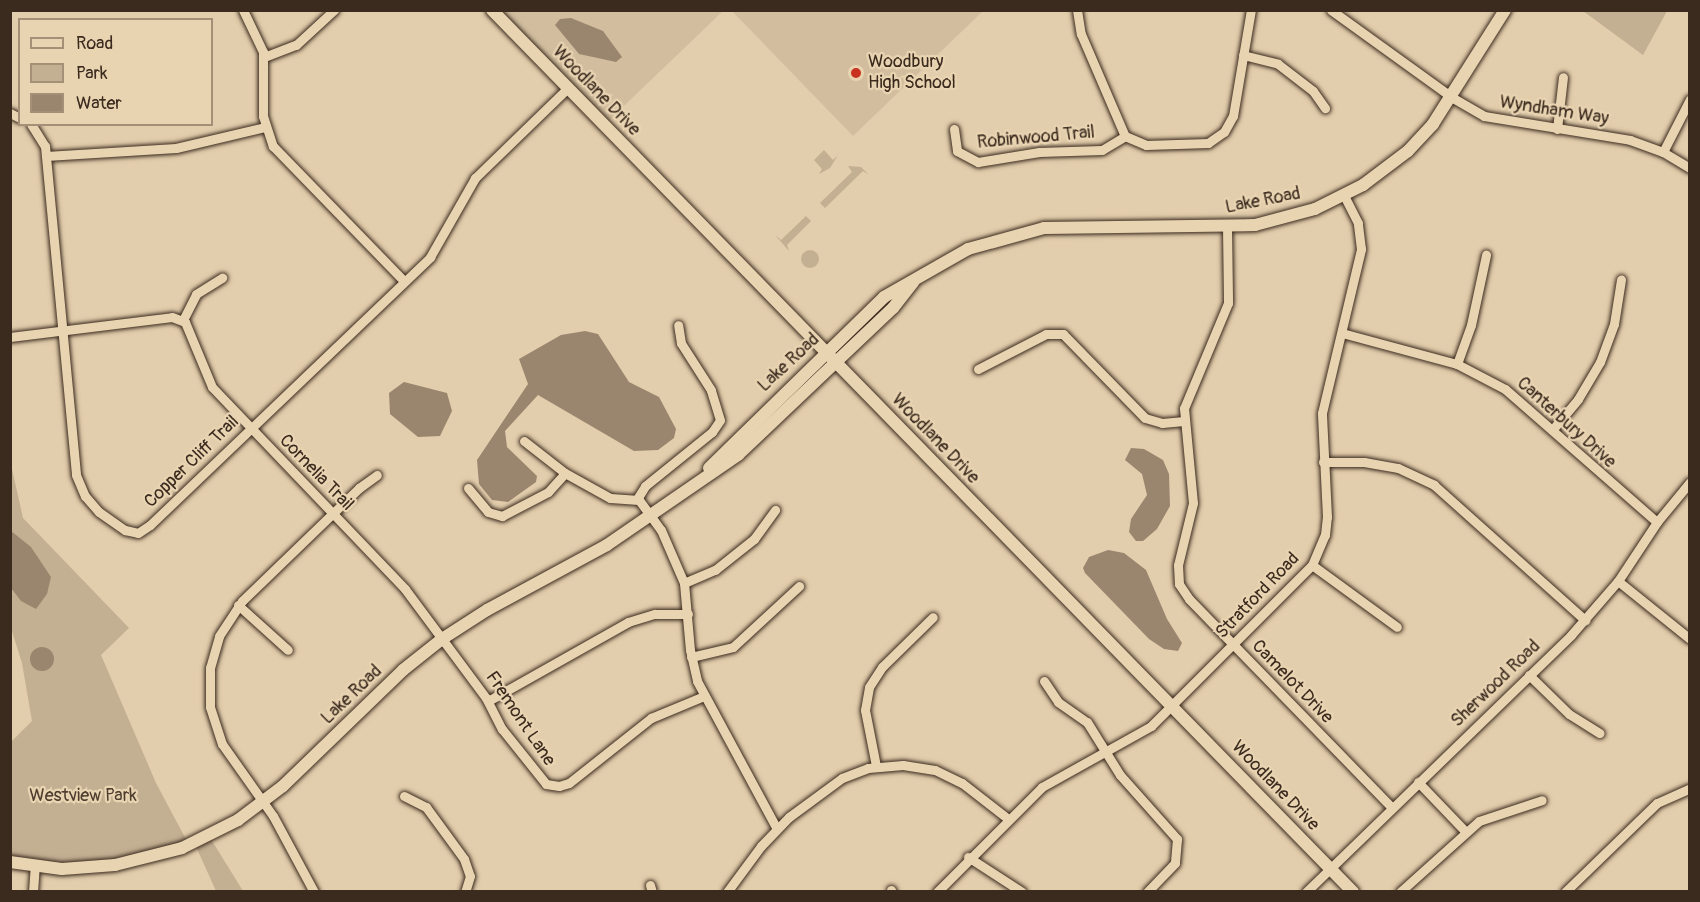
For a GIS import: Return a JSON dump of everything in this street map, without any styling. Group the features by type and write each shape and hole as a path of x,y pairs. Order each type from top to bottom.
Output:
{"street":[{"path":"243,10 256,32 264,57 265,127 277,151 404,281"},
{"path":"264,57 296,45 334,10"},
{"name":"Woodlane Drive","path":"492,10 1353,891"},
{"path":"1077,10 1081,34 1125,136 1146,145 1200,145 1216,138 1233,116 1251,10"},
{"name":"Wyndham Way","path":"1331,10 1453,98 1499,121 1630,140 1663,152 1689,168"},
{"name":"Lake Road","path":"698,480 884,297 913,282 952,256 1025,231 1060,226 1227,227 1286,218 1344,196 1408,151 1453,98 1505,10"},
{"path":"1243,55 1278,64 1313,91 1325,108"},
{"path":"1557,129 1563,77"},
{"name":"Copper Cliff Trail","path":"33,126 42,137 46,156 78,480 96,509 128,532 146,529 404,281 439,245 476,178 568,88"},
{"path":"1663,152 1689,99"},
{"path":"46,156 176,148 265,127"},
{"name":"Robinwood Trail","path":"954,129 957,151 978,162 1045,151 1102,150 1125,136"},
{"name":"Stratford Road","path":"937,891 1007,818 1058,776 1107,752 1151,726 1312,565 1325,536 1327,517 1322,413 1362,249 1358,223 1344,196"},
{"name":"Camelot Drive","path":"1227,227 1228,303 1186,397 1184,421 1193,503 1178,565 1179,584 1234,645 1391,807"},
{"path":"1457,364 1471,325 1486,255"},
{"path":"10,337 172,317 183,320 196,294 222,278"},
{"path":"1553,429 1578,399 1600,362 1614,324 1621,279"},
{"name":"Lake Road","path":"10,862 35,866 89,867 157,856 209,836 263,803 442,639 487,610 584,560 651,516 698,480 738,455 893,308 913,282"},
{"name":"Cornelia Trail","path":"183,320 189,328 206,378 251,429 405,589 442,639"},
{"path":"637,499 645,486 706,438 720,420 709,386 680,341 678,325"},
{"name":"Canterbury Drive","path":"1342,333 1457,364 1505,389 1553,429 1613,488 1657,522"},
{"path":"978,369 1046,334 1063,334 1145,418 1162,423 1184,421"},
{"path":"524,441 565,473 615,501 637,499"},
{"path":"1323,462 1364,462 1398,468 1434,485 1585,620"},
{"path":"468,488 489,512 504,516 549,492 565,473"},
{"path":"314,891 263,803 224,748 209,703 214,647 238,605 332,513 378,476"},
{"name":"Sherwood Road","path":"1306,891 1585,620 1618,581 1657,522 1689,482"},
{"path":"637,499 673,550 684,583 691,657 704,696 777,829"},
{"path":"684,583 715,570 756,537 775,510"},
{"path":"1312,565 1397,627"},
{"path":"1618,581 1689,639"},
{"path":"691,657 733,646 799,586"},
{"path":"238,605 288,650"},
{"path":"488,701 628,622 655,614 688,614"},
{"path":"876,766 865,710 869,687 882,667 933,617"},
{"name":"Fremont Lane","path":"442,639 488,701 502,729 539,778 559,786 606,757 651,718 704,696"},
{"path":"1529,675 1569,714 1599,733"},
{"path":"1044,681 1058,702 1087,722 1120,775 1177,839 1175,862 1147,891"},
{"path":"727,891 777,829 842,778 876,766 920,767 949,776 1007,818"},
{"path":"1418,782 1466,831"},
{"path":"1565,891 1657,803 1689,788"},
{"path":"404,796 425,806 464,859 470,876 465,891"},
{"path":"1400,891 1466,831 1484,819 1542,800"},
{"path":"968,857 1022,891"},
{"path":"33,891 35,866"}],"shaded area":[{"path":"492,11 723,11 604,125"},
{"name":"Woodbury High School","path":"732,11 983,11 853,136"}],"green space":[{"path":"1583,11 1667,11 1643,55"},
{"path":"824,150 833,160 838,155 830,168 819,174 822,169 814,160"},
{"path":"848,166 861,167 869,175 863,171 825,208 820,203 852,172"},
{"path":"806,216 811,221 787,245 789,251 775,235 781,240"},
{"path":"806,250 814,250 819,255 817,266 806,268 801,263 801,255"},
{"name":"Westview Park","path":"10,460 23,518 129,628 101,655 156,783 189,845 115,865 11,862 11,742 32,721 22,663 11,628"},
{"path":"209,836 243,891 216,891 194,842"}],"water":[{"path":"571,18 603,31 622,57 616,62 579,54 555,25 560,19"},
{"path":"585,331 598,334 629,382 659,397 676,429 674,438 658,450 634,451 538,395 505,431 507,447 537,476 536,482 508,502 492,500 479,484 477,460 528,384 519,359 561,335"},
{"path":"404,382 447,393 452,411 440,436 418,437 390,414 389,393"},
{"path":"1131,448 1144,449 1163,460 1169,474 1170,506 1157,529 1143,541 1136,541 1129,532 1131,519 1147,495 1142,474 1125,460"},
{"path":"11,531 31,547 51,577 47,594 36,609 21,601 11,588"},
{"path":"1108,550 1124,553 1146,570 1167,619 1182,643 1178,651 1164,649 1149,639 1085,573 1083,568 1089,557"},
{"path":"42,647 51,650 54,659 51,668 42,671 33,668 30,659 33,650"}],"place":[{"name":"Woodbury High School","path":"856,73"}]}
